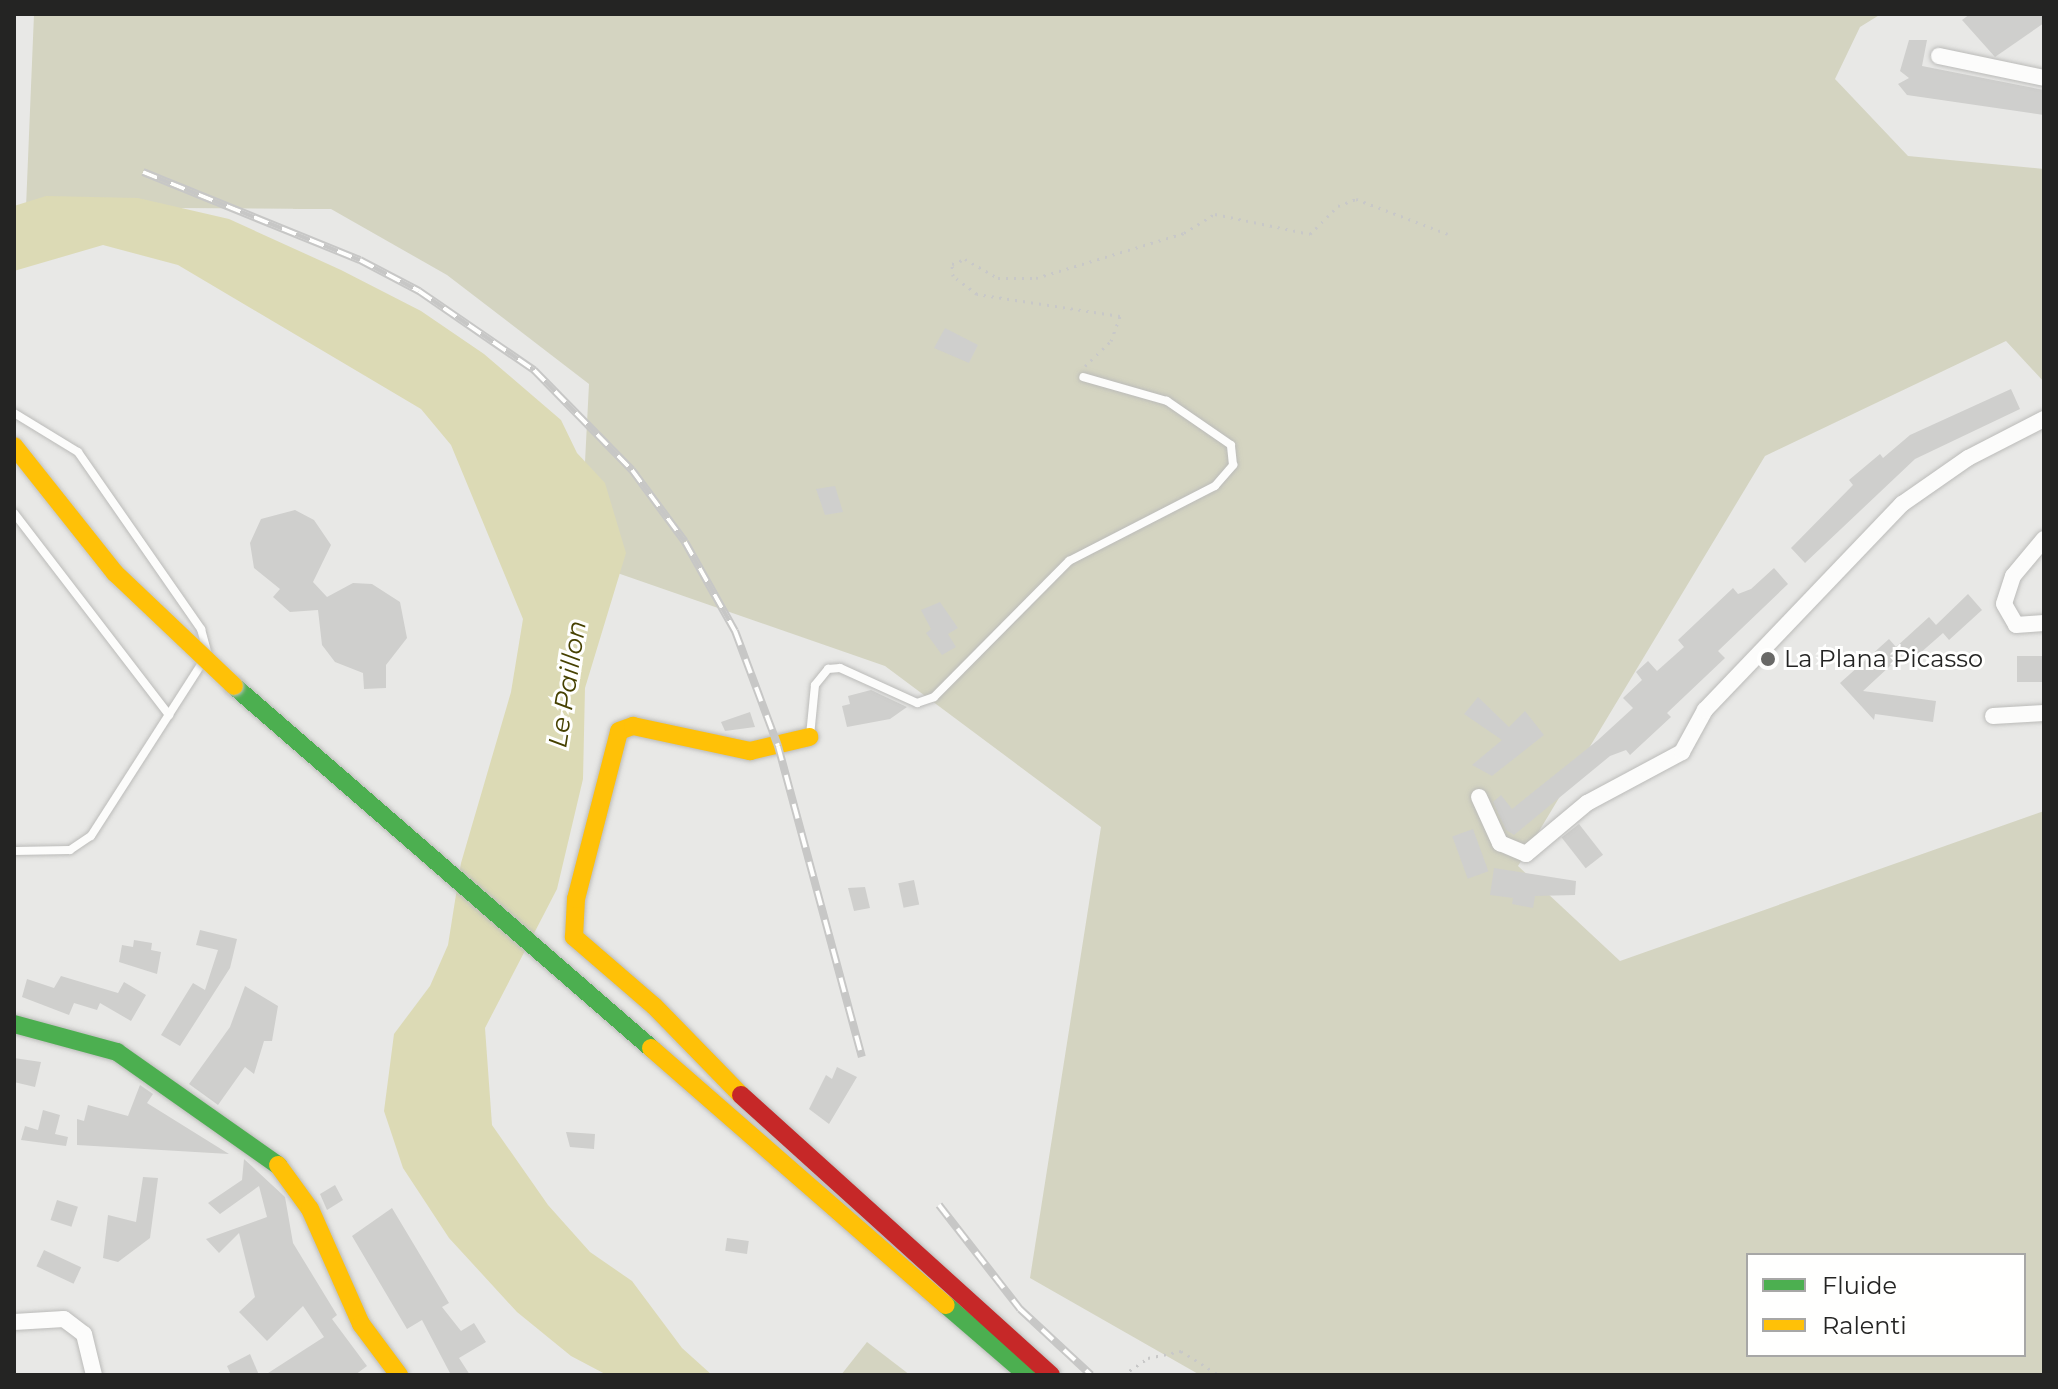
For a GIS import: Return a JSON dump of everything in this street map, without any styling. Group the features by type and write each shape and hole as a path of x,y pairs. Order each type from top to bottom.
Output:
{"main road":[{"path":"14,446 115,573 231,689"},
{"path":"14,464 108,579 576,990 1027,1375"},
{"path":"809,737 750,751 633,726 619,731 576,899 574,937 654,1006 787,1143 1051,1375"},
{"path":"576,990 1009,1375"},
{"path":"14,1024 117,1052 283,1169 310,1209 361,1324 399,1375"}],"street":[{"path":"1939,56 2044,78"},
{"path":"1479,797 1500,843 1526,854 1587,803 1682,752 1705,710 1902,504 1968,458 2044,419"},
{"path":"2044,539 2013,576 2004,604 2010,622 2044,623"},
{"path":"1993,716 2044,713"},
{"path":"14,1322 64,1319 84,1334 94,1375"}],"lane":[{"path":"809,737 815,685 828,669 840,668 917,703 934,697 1069,561 1215,486 1233,465 1231,445 1167,401 1083,377"},
{"path":"14,413 78,452 203,634 207,653 91,836 70,850 14,851"},
{"path":"14,513 169,715"}],"path":[{"path":"1083,377 1090,359 1121,325 1120,316 977,294 953,276 952,264 965,259 998,278 1036,278 1184,233 1215,214 1310,234 1338,206 1356,199 1448,234"},
{"path":"1123,1375 1148,1358 1181,1351 1219,1375"}],"green space":[{"path":"34,14 1881,14 1860,27 1835,79 1908,156 2044,169 2044,382 2006,341 1765,456 1518,866 1620,961 2044,811 2044,1375 1200,1375 1030,1278 1101,827 885,666 580,560 589,384 447,275 331,209 26,207"},
{"path":"867,1342 910,1375 841,1375"}],"water":[{"name":"Le Paillon","path":"46,196 138,198 229,219 341,270 421,311 484,354 561,420 577,453 605,483 626,553 585,688 583,779 557,889 485,1028 492,1125 548,1205 590,1252 632,1281 682,1348 712,1375 607,1375 571,1356 517,1312 449,1238 403,1168 384,1111 394,1034 430,986 448,945 461,863 511,692 523,619 451,445 421,409 178,265 103,245 14,271 14,206"}],"building":[{"path":"1970,14 2044,14 2044,23 1995,57 1962,20"},
{"path":"1909,40 1927,40 1922,66 2044,90 2044,115 1907,95 1898,84 1909,78 1900,71"},
{"path":"945,328 978,345 969,363 934,348"},
{"path":"2011,389 2020,409 1915,459 1805,563 1791,548 1853,485 1849,480 1880,454 1883,458 1910,435"},
{"path":"835,486 843,512 825,515 816,489"},
{"path":"295,510 314,520 331,545 313,582 327,597 353,583 372,584 400,602 407,638 386,665 386,688 364,689 363,673 335,662 322,645 318,610 290,612 273,597 280,589 254,568 250,543 261,519"},
{"path":"1774,568 1788,584 1718,651 1725,658 1667,713 1671,717 1630,755 1626,750 1610,756 1514,835 1506,830 1493,802 1501,795 1512,809 1598,740 1633,708 1623,698 1642,680 1636,672 1648,661 1657,671 1684,647 1678,640 1733,588 1738,594 1751,589"},
{"path":"1968,594 1982,610 1949,640 1943,633 1910,662 1903,654 1863,691 1936,701 1933,722 1875,714 1874,720 1840,683 1889,639 1896,647 1929,617 1936,625"},
{"path":"940,602 958,628 948,634 956,647 942,655 926,633 931,629 921,610"},
{"path":"2017,656 2044,656 2044,682 2017,682"},
{"path":"871,690 907,707 890,719 847,727 842,706 850,704 848,696"},
{"path":"1478,697 1509,727 1525,711 1544,735 1492,776 1472,765 1502,740 1464,714"},
{"path":"750,712 755,727 725,731 721,722"},
{"path":"1579,824 1603,855 1586,868 1562,838"},
{"path":"1473,829 1488,871 1468,879 1452,837"},
{"path":"1494,868 1576,881 1575,895 1535,896 1533,908 1512,904 1513,898 1490,895"},
{"path":"914,880 919,904 904,908 898,883"},
{"path":"865,887 870,908 854,911 848,888"},
{"path":"200,930 237,939 230,968 180,1046 161,1035 193,983 205,990 218,950 196,945"},
{"path":"134,940 152,943 151,950 161,952 157,974 119,962 122,945 133,947"},
{"path":"61,976 118,993 124,982 146,995 131,1021 100,1003 97,1010 74,1003 69,1015 22,997 27,979 54,988"},
{"path":"245,986 278,1006 272,1041 264,1041 254,1074 245,1067 218,1105 189,1084 230,1027"},
{"path":"14,1058 41,1062 35,1087 14,1082"},
{"path":"837,1067 857,1077 829,1124 809,1109 826,1075 832,1079"},
{"path":"140,1085 153,1094 147,1103 229,1154 77,1145 77,1119 84,1121 88,1105 128,1116"},
{"path":"43,1110 60,1115 55,1134 68,1137 66,1146 21,1140 25,1126 38,1130"},
{"path":"566,1132 595,1134 594,1149 570,1147"},
{"path":"244,1159 285,1197 293,1243 337,1315 332,1319 367,1366 355,1375 265,1375 324,1337 303,1306 267,1341 239,1312 255,1297 239,1233 219,1253 206,1239 267,1217 259,1186 220,1214 208,1203 242,1180"},
{"path":"143,1177 158,1178 150,1238 118,1262 103,1258 108,1215 136,1222"},
{"path":"335,1185 343,1200 327,1210 320,1194"},
{"path":"57,1200 78,1207 71,1227 51,1220"},
{"path":"392,1208 449,1303 442,1307 461,1331 474,1323 486,1342 459,1358 470,1375 451,1375 422,1320 407,1329 352,1236"},
{"path":"727,1238 749,1241 747,1254 725,1251"},
{"path":"44,1250 81,1267 74,1284 36,1266"},
{"path":"250,1354 259,1375 231,1375 227,1366"}],"railway":[{"path":"143,172 360,260 419,291 534,370 632,470 685,542 735,631 778,746 862,1057"},
{"path":"939,1205 1020,1309 1091,1375"}],"traffic: fast":[{"path":"234,686 651,1048"},
{"path":"14,1024 117,1052 278,1165"},
{"path":"946,1305 1027,1375"}],"traffic: slow":[{"path":"14,446 115,573 234,686"},
{"path":"741,1095 654,1006 574,937 576,899 619,731 633,726 750,751 809,737"},
{"path":"651,1048 946,1305"},
{"path":"278,1165 310,1209 361,1324 399,1375"}],"traffic: jam":[{"path":"741,1095 1051,1375"}],"place":[{"name":"La Plana Picasso","path":"1768,659"}]}
